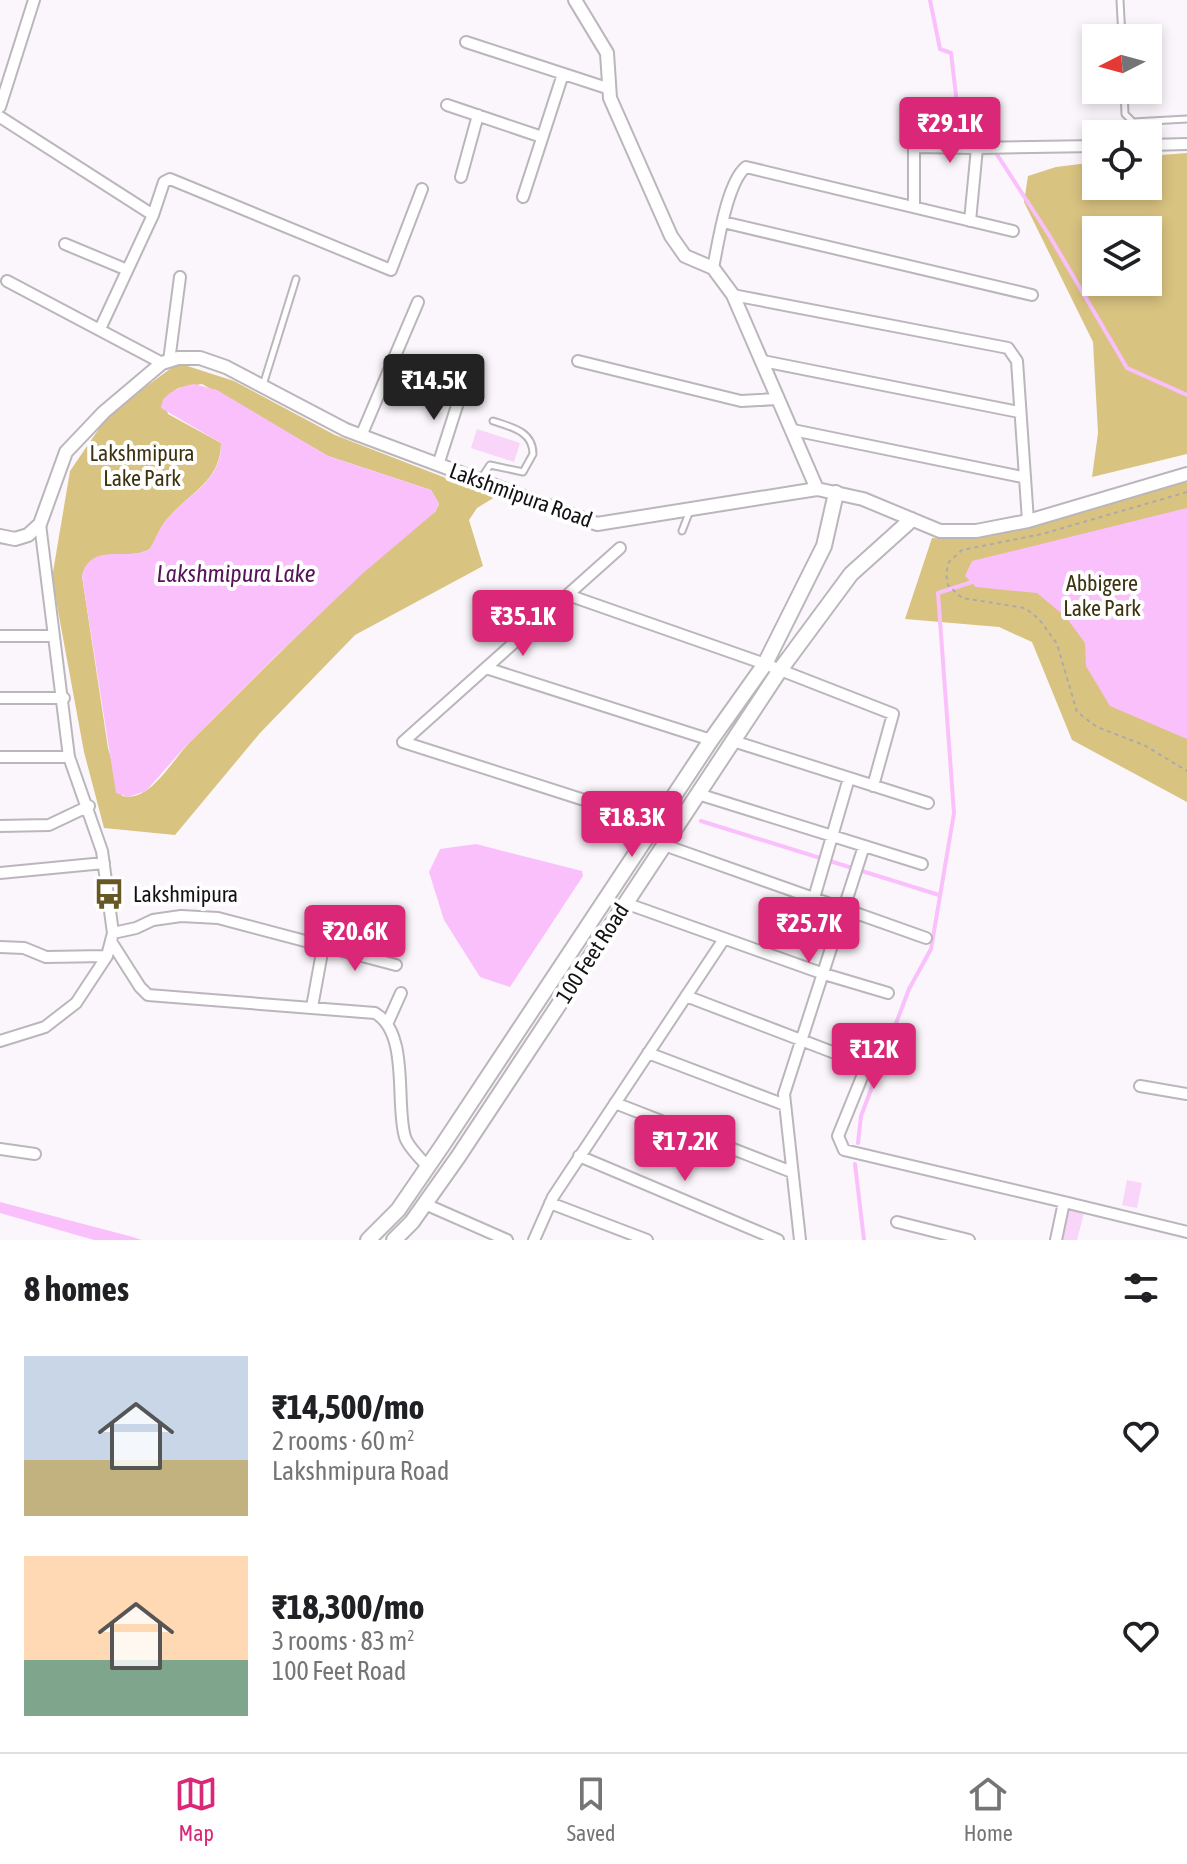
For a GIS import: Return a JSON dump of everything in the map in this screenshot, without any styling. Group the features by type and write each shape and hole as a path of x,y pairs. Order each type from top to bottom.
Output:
{"main road":[{"name":"100 Feet Road","path":"368,1240 398,1210 428,1167 711,740 765,664 824,546 836,493"},
{"name":"100 Feet Road","path":"394,1240 425,1204 780,670 851,574 911,520"}],"street":[{"path":"0,107 34,0"},
{"path":"575,0 609,59 614,109 671,236 685,256 713,268 733,295 817,489"},
{"path":"466,42 610,89"},
{"path":"523,197 563,74"},
{"path":"447,105 542,137"},
{"path":"461,177 478,115"},
{"path":"0,117 153,215"},
{"path":"1162,145 1187,144"},
{"path":"914,207 914,147 1082,146"},
{"path":"970,221 977,148"},
{"path":"713,268 723,222 739,173 746,167 1013,231"},
{"path":"100,329 125,269 153,215 164,182 170,179 391,270 422,189"},
{"path":"723,222 1032,295"},
{"path":"65,244 125,269"},
{"path":"0,1041 45,1027 76,1003 107,956 112,938 104,863 89,806 69,757 40,524 66,452 104,412 166,362 180,277"},
{"path":"7,281 166,362"},
{"path":"733,295 1008,348 1017,361 1022,477 1028,521"},
{"path":"361,436 418,302"},
{"name":"Lakshmipura Road","path":"166,362 200,358 361,436 597,524 817,489 863,499 940,531 958,532 1028,521 1187,474"},
{"path":"578,361 741,401 778,399"},
{"path":"763,361 1019,412"},
{"path":"438,465 462,390"},
{"path":"793,430 1022,477"},
{"path":"0,536 15,539 28,535 40,524"},
{"path":"620,548 403,742 656,823"},
{"path":"568,595 765,664 893,714 873,786"},
{"path":"0,636 54,636"},
{"path":"486,668 711,740"},
{"path":"0,698 64,698"},
{"path":"733,741 928,803"},
{"path":"0,757 69,757"},
{"path":"814,898 849,778"},
{"path":"698,794 922,864"},
{"path":"0,826 49,825 89,806"},
{"path":"664,845 926,938"},
{"path":"800,1240 784,1094 864,846"},
{"path":"0,873 104,863"},
{"path":"625,903 824,974 888,993"},
{"path":"112,938 181,916 218,918 396,965"},
{"path":"112,938 140,987 148,995 375,1013 388,1022"},
{"path":"534,1240 550,1203 579,1156 724,939"},
{"path":"0,947 21,948 46,957 107,956"},
{"path":"312,1007 323,947"},
{"path":"401,993 388,1022 397,1060 405,1139 428,1167"},
{"path":"686,996 863,1066 838,1136 844,1150 1187,1232"},
{"path":"648,1053 785,1105"},
{"path":"1140,1086 1187,1094"},
{"path":"615,1103 792,1172"},
{"path":"0,1149 35,1154"},
{"path":"579,1156 778,1240"},
{"path":"1056,1240 1064,1202"},
{"path":"550,1203 647,1240"},
{"path":"425,1204 507,1240"},
{"path":"897,1222 969,1240"}],"lane":[{"path":"1120,0 1121,24"},
{"path":"1125,104 1125,114 1133,122 1187,119"},
{"path":"262,386 296,279"},
{"path":"479,481 490,465 523,472 533,454 530,441 523,432 493,421"},
{"path":"682,531 684,517 692,509"}],"path":[{"path":"1187,492 1042,534 962,550 949,562 946,573 948,585 962,598 1025,608 1039,619 1057,644 1077,712 1097,727 1144,745 1187,771"}],"green space":[{"path":"1187,153 1187,454 1092,477 1098,433 1093,342 1024,202 1028,176 1056,167 1082,164 1082,200 1162,200 1162,155"},
{"name":"Lakshmipura Lake Park","path":"178,363 234,381 335,435 495,497 477,508 469,520 483,566 355,635 260,733 175,835 104,828 84,752 52,578 70,471 109,414","holes":["202,384 328,456 431,490 439,504 435,512 409,530 282,650 190,742 151,787 142,793 122,796 108,748 82,576 94,559 150,549 166,521 210,476 220,456 221,443 168,414 163,400 178,388"]},
{"name":"Abbigere Lake Park","path":"1187,482 1187,802 1072,740 1032,642 999,627 905,619 932,538 965,538 1029,527"}],"water":[{"name":"Lakshmipura Lake","path":"194,384 217,390 328,456 431,490 439,504 435,512 362,574 278,654 183,749 146,791 128,797 116,793 82,576 93,559 150,549 166,521 211,476 220,456 221,443 161,408 168,394"},
{"path":"1187,508 1187,739 1110,706 1086,666 1085,643 1066,617 1037,593 976,587 965,576 972,561"},
{"path":"476,844 582,871 583,876 510,987 480,977 444,920 429,872 440,849"},
{"path":"0,1202 142,1240 94,1240 0,1213"}],"building":[{"path":"477,429 520,443 514,462 471,448"},
{"path":"1127,1180 1142,1183 1137,1208 1122,1205"},
{"path":"1068,1209 1084,1213 1077,1240 1060,1240"}],"waterway":[{"path":"930,0 940,49 951,53 961,138 987,139 1049,235 1127,368 1187,395"},
{"path":"858,1143 861,1116 909,989 931,949 954,813 938,593 972,582"},
{"path":"701,821 939,895"},
{"path":"855,1164 864,1240"}],"place":[{"name":"Lakshmipura","path":"109,894"}]}
